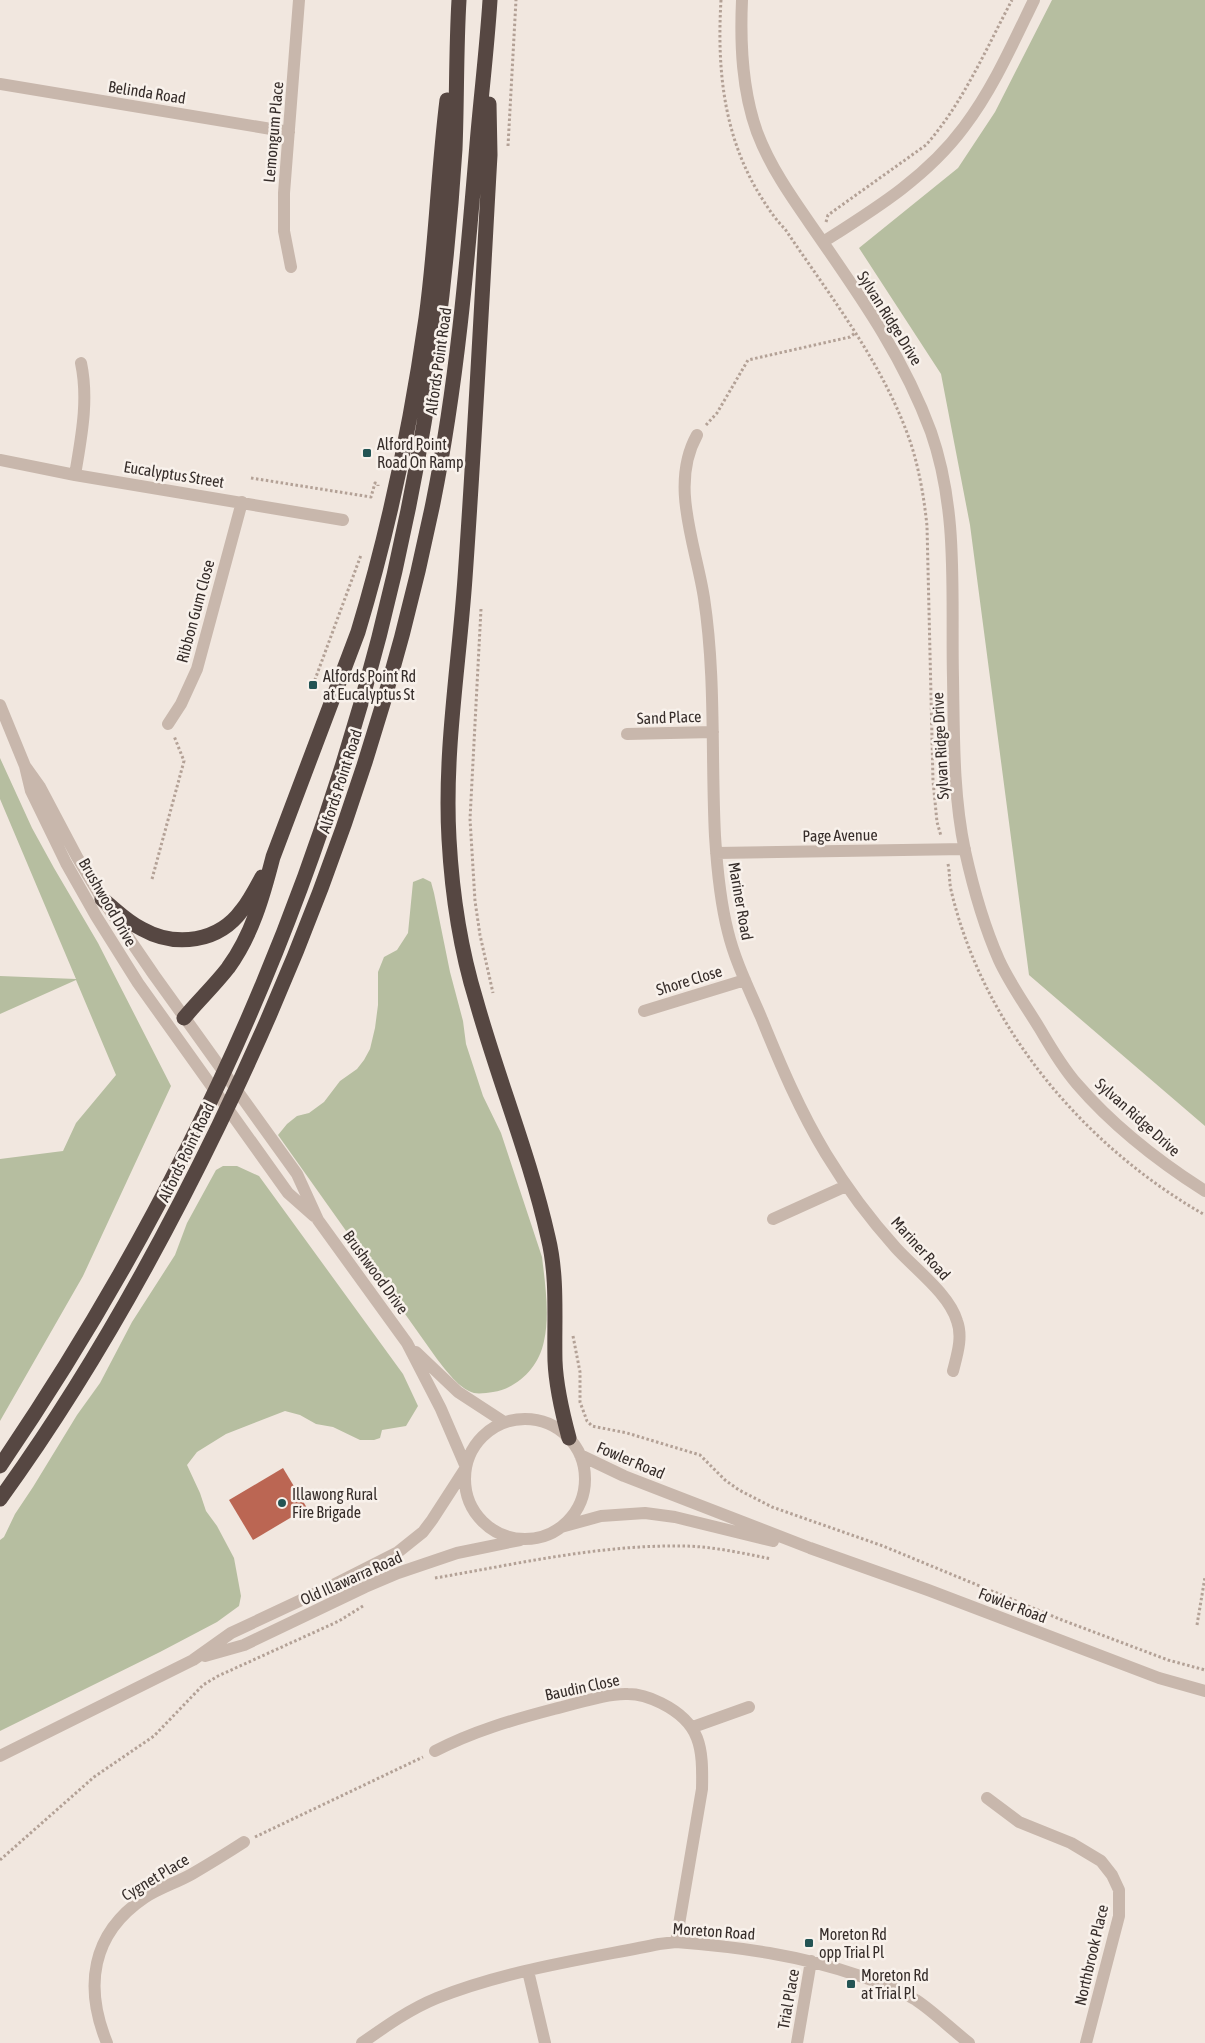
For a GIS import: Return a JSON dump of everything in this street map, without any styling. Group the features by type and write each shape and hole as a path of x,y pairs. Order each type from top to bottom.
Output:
{"highway":[{"name":"Alfords Point Road","path":"0,1466 75,1352 159,1205 241,1038 289,921 326,819 350,741 391,589 411,495 429,393 441,305 455,146 459,0"},
{"name":"Alfords Point Road","path":"0,1499 43,1436 104,1339 144,1272 188,1190 254,1053 292,965 320,893 360,778 389,684 413,592 434,498 449,411 467,276 490,0"},
{"path":"184,1018 228,968 245,940 263,894 273,857 358,632 375,572 394,495 411,411 426,318 442,146 458,19"},
{"path":"489,20 490,155 465,582 449,768 449,836 455,902 467,966 550,1242 555,1287 555,1364 559,1399 569,1438"},
{"path":"102,899 141,929 152,935 177,940 199,938 221,929 241,911 273,857"}],"street":[{"name":"Lemongum Place","path":"291,267 284,231 284,212 299,0"},
{"name":"Sylvan Ridge Drive","path":"742,0 742,65 750,109 757,132 778,177 891,344 904,368 931,434 944,480 949,511 952,562 952,677 956,782 965,850 981,910 998,959 1013,986 1075,1082 1130,1136 1174,1172 1205,1191"},
{"path":"823,242 921,175 952,142 980,104 1034,0"},
{"name":"Belinda Road","path":"0,84 289,132"},
{"path":"75,475 85,387 81,363"},
{"name":"Mariner Road","path":"696,434 686,459 684,486 708,631 716,853 727,930 745,980 802,1111 846,1186 893,1245 942,1295 951,1307 958,1322 960,1336 952,1371"},
{"name":"Eucalyptus Street","path":"0,460 75,475 342,520"},
{"name":"Ribbon Gum Close","path":"168,724 181,704 197,669 242,502"},
{"name":"Brushwood Drive","path":"0,706 26,766 40,787 77,858 102,899 196,1036 297,1174 318,1220 407,1343 441,1409 466,1468"},
{"name":"Sand Place","path":"627,734 713,732"},
{"name":"Brushwood Drive","path":"26,766 31,791 80,888 133,975 288,1193 318,1220"},
{"name":"Page Avenue","path":"716,853 965,850"},
{"name":"Shore Close","path":"644,1011 745,980"},
{"path":"184,1018 184,1048"},
{"path":"773,1219 846,1186"},
{"name":"Brushwood Drive","path":"407,1343 458,1392 504,1422"},
{"path":"521,1419 538,1420 555,1427 569,1438 580,1455 585,1475 582,1495 574,1513 559,1528 544,1535 527,1538 512,1537 498,1532 486,1524 468,1500 465,1486 466,1468 473,1448 486,1433 504,1422 521,1419"},
{"name":"Fowler Road","path":"580,1455 624,1476 810,1548 928,1590 1159,1678 1205,1691"},
{"name":"Old Illawarra Road","path":"0,1756 193,1660 231,1633 398,1552 422,1532 432,1520 466,1468"},
{"name":"Fowler Road","path":"559,1528 601,1516 645,1513 675,1517 810,1548"},
{"name":"Old Illawarra Road","path":"193,1660 244,1645 398,1573 457,1554 527,1538"},
{"name":"Baudin Close","path":"435,1751 467,1735 492,1726 618,1694 645,1696 670,1708 693,1727"},
{"path":"676,1942 702,1789 703,1764 693,1727 749,1708"},
{"name":"Northbrook Place","path":"986,1798 1018,1822 1071,1843 1094,1856 1101,1861 1112,1875 1119,1890 1119,1916 1086,2043"},
{"name":"Cygnet Place","path":"107,2043 94,2003 94,1983 99,1953 105,1939 127,1911 144,1898 190,1875 244,1842"},
{"name":"Moreton Road","path":"362,2043 404,2015 437,1998 528,1971 676,1942 783,1954 895,1988 916,2000 969,2043"},
{"name":"Trial Place","path":"797,2043 811,1961"},
{"path":"528,1971 545,2043"}],"path":[{"path":"508,150 516,0"},
{"path":"721,0 719,49 722,85 730,123 744,166 776,220 785,229 855,333 896,404 910,442 922,486 928,552 933,781 937,822 949,866 951,889 964,934 987,986 1027,1054 1059,1095 1113,1151 1154,1183 1205,1215"},
{"path":"823,242 828,215 920,149 938,132 961,96 1012,0"},
{"path":"696,434 717,413 748,360 850,337 855,333"},
{"path":"251,478 371,497 375,483 378,484 378,489"},
{"path":"313,685 362,552"},
{"path":"481,602 470,819 475,901 493,995"},
{"path":"152,879 184,761 168,724"},
{"path":"572,1332 580,1372 580,1402 587,1421 592,1426 627,1433 700,1455 725,1480 739,1490 772,1507 883,1546 1062,1620 1133,1647 1168,1660 1205,1670"},
{"path":"433,1578 550,1557 637,1547 682,1546 739,1552 771,1559"},
{"path":"1197,1625 1205,1577"},
{"path":"0,1860 94,1777 154,1736 203,1685 218,1676 339,1621 364,1606"},
{"path":"244,1842 435,1751"}],"green space":[{"path":"1052,0 1205,0 1205,1126 1029,975 970,525 941,374 859,248 958,168 995,112"},
{"path":"0,758 32,828 98,943 171,1086 83,1276 0,1421 0,1159 63,1151 76,1123 116,1075 76,980 0,1014 0,976 76,979 0,799"},
{"path":"423,878 431,882 434,893 450,972 463,1021 466,1044 483,1096 501,1133 542,1257 546,1288 546,1331 537,1359 532,1368 519,1381 502,1390 488,1393 468,1391 444,1368 278,1135 297,1116 309,1113 324,1102 340,1081 357,1069 364,1060 370,1049 375,1028 378,1005 378,972 384,957 397,950 408,933 413,882"},
{"path":"223,1166 237,1166 259,1176 403,1374 418,1406 406,1426 382,1430 380,1438 374,1440 360,1440 333,1427 316,1424 300,1415 285,1411 226,1434 197,1452 187,1465 206,1511 217,1526 234,1558 241,1596 239,1606 217,1622 160,1652 0,1731 0,1540 4,1537 15,1514 77,1415 100,1383 132,1322 175,1255 187,1223 216,1170"}],"building":[{"path":"283,1468 307,1508 253,1540 229,1500"}],"place":[{"name":"Alford Point Road On Ramp","path":"367,453"},
{"name":"Alfords Point Rd at Eucalyptus St","path":"313,685"},
{"name":"Illawong Rural Fire Brigade","path":"282,1503"},
{"name":"Moreton Rd opp Trial Pl","path":"809,1943"},
{"name":"Moreton Rd at Trial Pl","path":"851,1984"}]}
